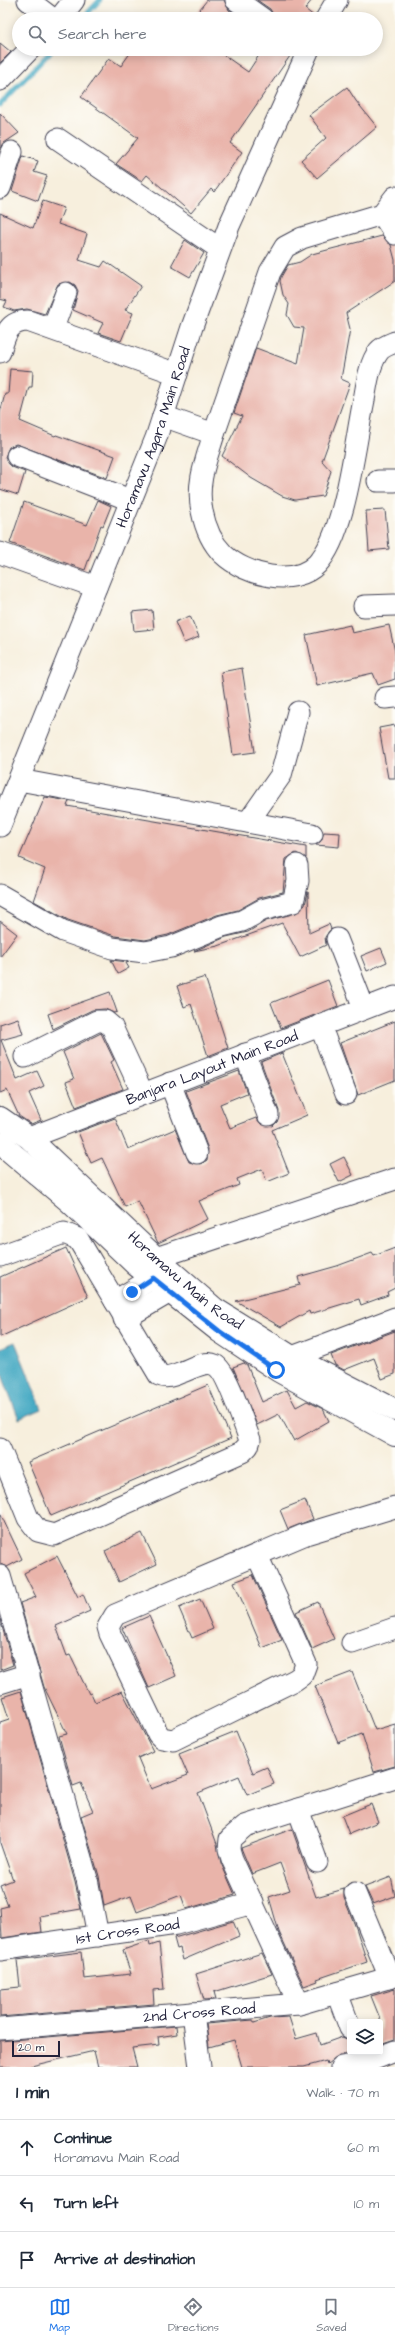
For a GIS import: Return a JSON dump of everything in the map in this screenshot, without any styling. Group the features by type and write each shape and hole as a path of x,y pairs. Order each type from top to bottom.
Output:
{"main road":[{"name":"Horamavu Main Road","path":"0,1118 29,1138 155,1268 215,1309 284,1363 395,1435"},
{"name":"Horamavu Main Road","path":"0,1143 70,1202 136,1265 155,1268 170,1292 219,1331 284,1363 395,1410"}],"street":[{"path":"28,0 44,12"},
{"path":"65,12 74,0"},
{"path":"236,0 253,12"},
{"path":"330,12 337,0"},
{"path":"0,80 23,56"},
{"name":"Horamavu Agara Main Road","path":"0,826 163,416 220,249 305,56"},
{"path":"58,139 220,249"},
{"path":"0,188 12,152"},
{"path":"395,197 382,214 302,238 285,247 270,272 214,434 200,482 202,512 215,544 224,554 238,565 285,577 299,575 317,564 332,545 346,493 370,372 380,350 395,342"},
{"path":"382,214 395,234"},
{"path":"53,328 66,293"},
{"path":"0,315 20,321"},
{"path":"0,352 7,330 13,324 28,320 177,374"},
{"path":"163,416 214,434"},
{"path":"17,456 130,500"},
{"path":"0,554 96,587"},
{"path":"364,606 395,606"},
{"path":"248,822 281,775 298,712"},
{"path":"19,780 312,834"},
{"path":"0,895 63,932 112,948 145,952 171,947 222,926 242,921 262,910 293,902 298,881 297,865"},
{"path":"337,939 364,1008"},
{"name":"Banjara Layout Main Road","path":"29,1138 395,997"},
{"path":"25,1057 97,1021 105,1021 112,1027 143,1094"},
{"path":"320,1026 346,1094"},
{"path":"245,1054 268,1115"},
{"path":"170,1083 197,1153"},
{"path":"120,1310 155,1268 395,1179"},
{"path":"0,1256 64,1232 72,1234 78,1239 159,1375 170,1377 208,1364 214,1365 220,1370 250,1440 248,1446 242,1452 54,1535 38,1531 28,1518 0,1449"},
{"path":"120,1310 170,1292"},
{"path":"284,1363 395,1318"},
{"path":"257,1555 306,1664 306,1669 296,1680 173,1740 162,1738 158,1734 110,1634 108,1627 111,1620 120,1612 306,1534 395,1507"},
{"path":"0,1576 87,1879 98,1936"},
{"path":"352,1643 395,1628"},
{"path":"0,1683 29,1674"},
{"path":"299,2004 232,1859 229,1849 230,1840 246,1826 395,1778"},
{"path":"298,1809 316,1862"},
{"path":"356,1893 392,1977"},
{"name":"1st Cross Road","path":"0,1950 176,1924 253,1903"},
{"name":"2nd Cross Road","path":"0,2029 299,2004 392,1977"},
{"path":"336,1993 347,2020"},
{"path":"193,2013 200,2067"},
{"path":"341,2067 362,2058 395,2051"}],"water":[{"path":"15,1342 42,1409 19,1419 0,1370 0,1348"}],"building":[{"path":"207,0 224,0 229,10 232,12 198,12"},
{"path":"257,0 312,0 305,9 309,12 272,12 270,9"},
{"path":"0,43 11,52 0,63"},
{"path":"128,56 225,56 248,72 258,56 290,56 230,143 242,152 214,192 211,189 191,213 147,175 142,181 116,164 138,138 81,97 109,58 121,66"},
{"path":"347,87 377,127 317,178 301,160 326,138 309,115"},
{"path":"0,113 19,133 4,143 0,150"},
{"path":"23,156 38,161 34,172 47,176 38,201 12,191"},
{"path":"43,201 64,208 58,224 87,234 79,260 101,267 105,261 141,286 125,310 133,313 121,341 98,333 103,323 73,310 78,291 75,285 70,282 58,284 45,314 27,309 14,311 4,307 7,301 0,299 0,213 33,228"},
{"path":"382,236 391,245 395,260 395,281 346,313 350,329 341,379 350,383 322,461 331,471 323,496 295,500 282,496 251,478 222,456 242,416 234,413 256,348 298,364 304,328 294,327 287,315 289,304 283,295 280,281 281,277 288,265 300,262 312,254"},
{"path":"185,240 204,253 190,277 171,266"},
{"path":"10,369 33,371 32,387 29,387 20,421 55,436 56,435 115,456 107,478 16,444 9,447 5,457 12,467 25,472 18,495 0,489 0,413 5,394 8,394"},
{"path":"98,500 111,506 103,526 101,525 85,570 10,543 24,502 87,525"},
{"path":"385,510 389,549 369,551 366,511"},
{"path":"152,610 154,629 134,631 132,612"},
{"path":"190,616 199,637 184,643 175,622"},
{"path":"350,625 352,633 389,625 395,652 395,679 378,685 373,673 317,686 306,635"},
{"path":"242,668 255,752 233,755 221,672"},
{"path":"395,725 395,778 388,778 379,728"},
{"path":"45,797 69,801 67,806 306,847 306,858 296,853 286,859 283,892 259,898 238,910 217,915 168,935 145,940 115,936 68,920 34,901 45,869 19,858"},
{"path":"324,832 340,833 339,847 316,845 321,841"},
{"path":"308,892 309,933 329,924 331,929 325,937 326,945 300,957 282,923 218,946 194,951 226,937 248,932 266,921 296,913 305,905"},
{"path":"0,921 17,934 0,957"},
{"path":"381,948 387,962 367,971 361,956"},
{"path":"111,960 129,962 126,963 129,968 118,974"},
{"path":"205,977 228,1048 208,1056 191,1004 184,1007 177,986"},
{"path":"328,980 338,1006 281,1028 271,1003"},
{"path":"110,992 117,1012 114,1013 105,1009 92,1010 53,1029 48,1014"},
{"path":"18,1018 23,1034 1,1040 17,1080 37,1071 44,1086 29,1093 41,1120 31,1124 19,1116 7,1090 0,1093 0,1024"},
{"path":"395,1021 395,1080 358,1095 340,1043"},
{"path":"101,1033 114,1060 111,1062 123,1089 76,1107 66,1082 74,1079 63,1052"},
{"path":"282,1053 307,1115 272,1130 289,1173 267,1182 262,1169 237,1179 239,1185 199,1201 208,1219 158,1243 138,1201 125,1207 102,1158 91,1163 78,1132 115,1118 128,1149 175,1129 189,1162 201,1164 207,1160 208,1149 186,1091 239,1071 247,1093 220,1104 230,1128 256,1118 261,1124 273,1126 277,1122 279,1111 261,1062"},
{"path":"344,1157 353,1175 339,1182 330,1164"},
{"path":"66,1248 88,1297 0,1337 0,1277"},
{"path":"395,1248 395,1288 387,1292 388,1295 361,1305 359,1299 310,1314 309,1311 281,1327 236,1301 300,1285 298,1277 337,1266 372,1253 374,1256"},
{"path":"395,1331 395,1374 382,1379 374,1358 344,1370 335,1365 331,1355"},
{"path":"244,1363 247,1365 262,1402 287,1390 296,1407 307,1401 323,1409 329,1421 294,1441 279,1414 257,1425 233,1367"},
{"path":"208,1385 231,1438 51,1516 28,1462"},
{"path":"305,1500 313,1519 288,1529 280,1510"},
{"path":"0,1513 22,1559 7,1567 0,1564"},
{"path":"142,1533 157,1564 119,1582 105,1551"},
{"path":"57,1556 78,1597 83,1594 90,1611 56,1626 67,1656 70,1655 89,1694 91,1693 95,1702 122,1691 153,1751 138,1758 151,1789 188,1775 179,1754 236,1731 253,1773 267,1767 274,1784 247,1795 239,1776 198,1793 217,1844 221,1863 235,1895 186,1909 181,1895 137,1912 131,1896 104,1906 99,1876 81,1816 93,1811 81,1783 73,1786 59,1736 67,1734 44,1687 20,1603 36,1597 24,1573"},
{"path":"253,1575 282,1640 262,1648 234,1582"},
{"path":"200,1599 213,1629 192,1638 179,1608"},
{"path":"318,1602 334,1639 312,1649 296,1612"},
{"path":"149,1616 176,1676 149,1688 122,1628"},
{"path":"0,1619 13,1665 0,1670"},
{"path":"352,1672 375,1730 395,1724 395,1766 374,1772 362,1734 338,1743 315,1686"},
{"path":"21,1691 75,1882 81,1909 40,1916 42,1932 2,1938 0,1908 8,1906 0,1885 13,1880 0,1843 0,1722 9,1719 2,1697"},
{"path":"371,1804 378,1822 349,1834 342,1816"},
{"path":"292,1829 316,1897 344,1889 344,1898 367,1962 317,1979 318,1981 304,1986 279,1932 269,1897 290,1890 280,1863 252,1874 241,1848"},
{"path":"391,1877 395,1896 373,1904 365,1887"},
{"path":"233,1921 239,1936 183,1960 180,1948 177,1949 174,1938"},
{"path":"149,1941 150,1946 159,1943 164,1989 153,1990 154,2004 0,2017 0,1989 20,1987 17,1960 81,1952 84,1979 131,1974 123,1950"},
{"path":"262,1953 272,1974 214,1992 216,1999 204,2000 196,1974"},
{"path":"395,1989 395,2039 383,2043 383,2019 380,2019 371,1996"},
{"path":"289,2017 296,2039 317,2033 320,2045 342,2037 347,2039 347,2054 339,2055 327,2064 326,2061 304,2067 242,2067 234,2040 209,2047 206,2024 253,2020 254,2023 270,2018"},
{"path":"176,2026 177,2034 158,2037 159,2045 132,2048 137,2067 98,2067 94,2051 27,2067 0,2067 0,2041"}],"waterway":[{"path":"89,12 100,0"},
{"path":"0,105 46,56"}],"route":[{"path":"132,1292 153,1278 219,1331 276,1370"}]}
